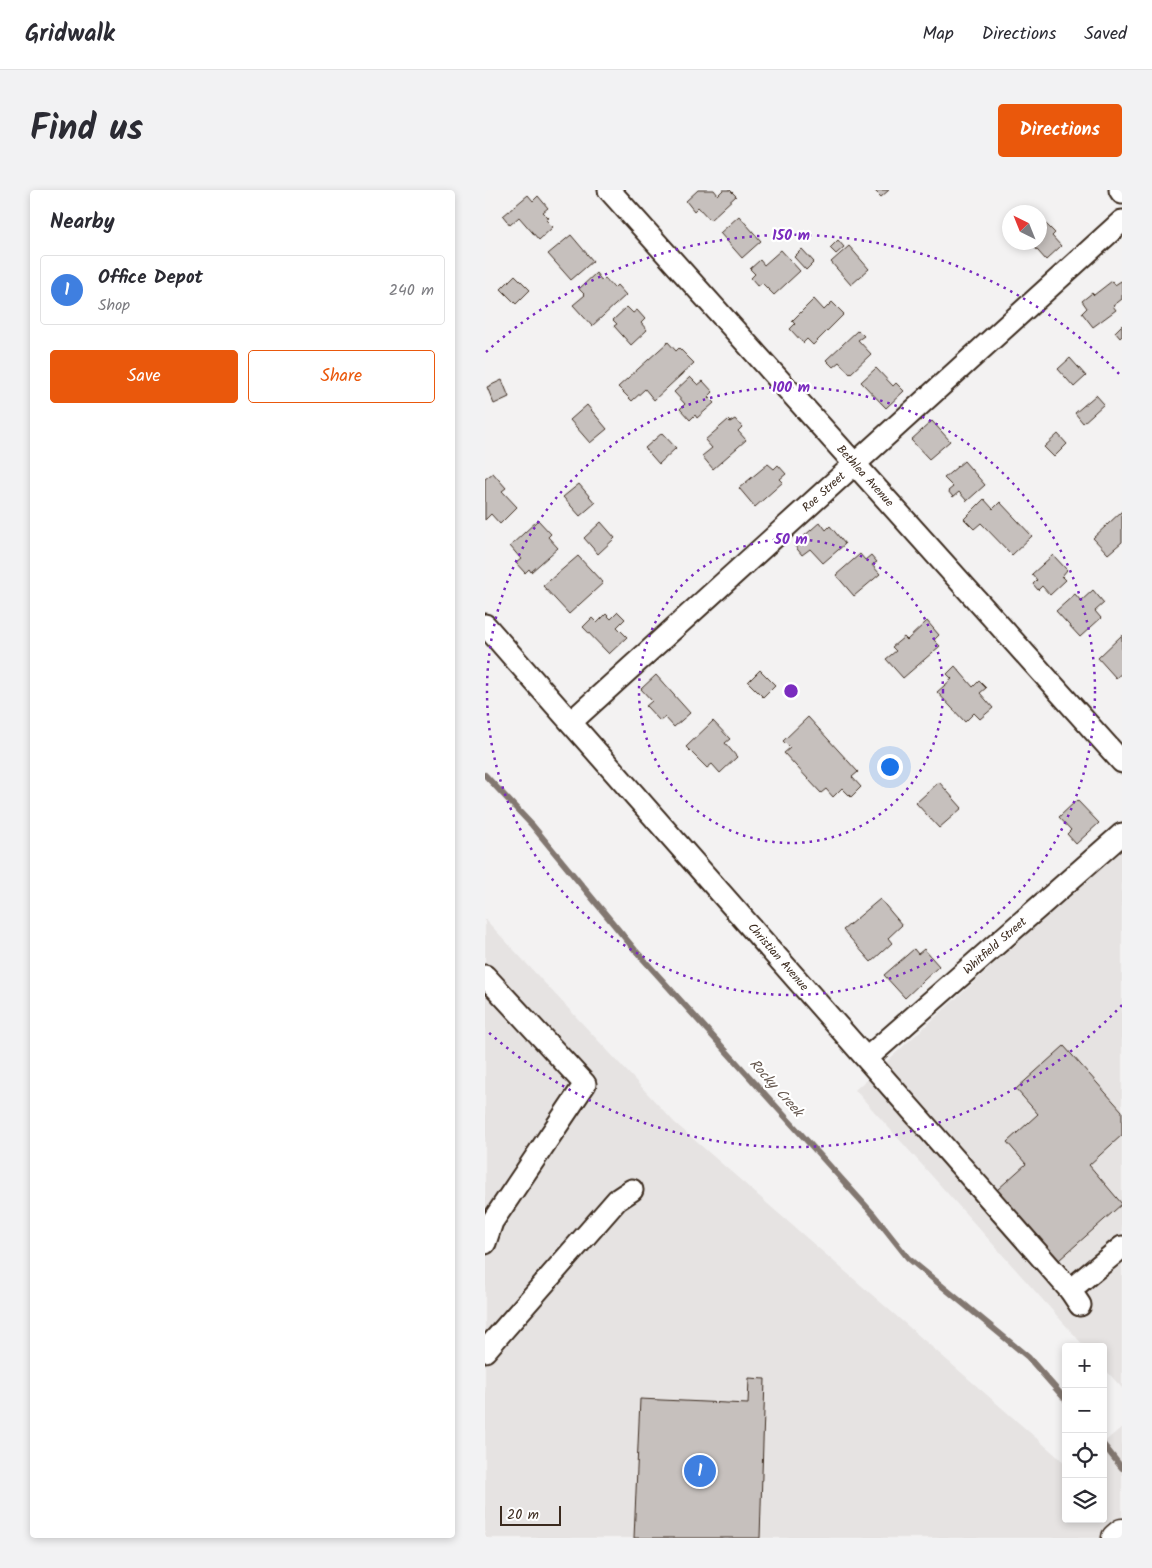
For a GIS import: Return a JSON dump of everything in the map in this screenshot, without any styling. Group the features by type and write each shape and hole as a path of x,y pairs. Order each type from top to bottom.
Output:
{"main road":[{"path":"1116,1538 1122,1533"}],"street":[{"name":"Bethlea Avenue","path":"609,190 1122,762"},
{"name":"Roe Street","path":"571,722 1122,221"},
{"name":"Christian Avenue","path":"485,625 867,1058 1075,1298 1122,1247"},
{"name":"Whitfield Street","path":"867,1058 1122,834"},
{"path":"485,976 585,1084 489,1213 485,1243"},
{"path":"485,1351 617,1200 632,1190"}],"shaded area":[{"path":"1122,848 1122,1388 1107,1371 1107,1343 1081,1343 855,1090"},
{"path":"485,919 675,1123 1062,1461 1062,1523 1107,1523 1107,1440 1122,1427 1122,1538 485,1538"}],"building":[{"path":"698,190 714,190 718,195 723,190 730,190 736,196 710,220 698,207 694,211 686,201"},
{"path":"874,190 889,190 881,197"},
{"path":"528,195 533,201 538,196 548,208 543,212 549,218 546,220 553,227 539,240 519,217 510,225 503,216"},
{"path":"739,216 761,241 742,258 720,233"},
{"path":"1047,225 1055,233 1052,236 1061,246 1046,260 1037,250 1047,250"},
{"path":"571,235 593,261 571,280 548,254"},
{"path":"838,240 844,247 836,254 830,248"},
{"path":"849,246 869,269 851,285 831,262"},
{"path":"802,249 814,262 806,270 794,257"},
{"path":"781,250 800,271 774,295 762,283 758,286 751,278 755,274 750,269 760,260 764,265"},
{"path":"596,273 602,281 605,278 614,288 617,285 626,295 592,326 573,305 585,295 579,289"},
{"path":"515,275 530,290 516,304 501,289"},
{"path":"1112,281 1115,285 1122,282 1122,299 1113,306 1116,310 1093,327 1082,313 1087,308 1082,301 1092,293 1094,295"},
{"path":"814,299 824,310 832,302 844,314 813,345 807,339 803,343 790,329 795,324 792,321"},
{"path":"627,307 633,313 637,310 645,319 641,323 647,330 631,345 614,326 617,324 613,320"},
{"path":"1122,325 1122,336 1120,338 1115,332"},
{"path":"858,330 864,336 858,340 871,354 850,374 839,362 833,367 826,360"},
{"path":"668,342 676,351 679,348 694,363 654,400 645,389 632,401 618,387"},
{"path":"1070,358 1086,376 1074,387 1058,369"},
{"path":"876,368 893,386 896,383 904,391 886,408 861,382"},
{"path":"690,377 698,385 703,381 713,392 708,397 714,403 697,418 695,415 690,420 680,409 685,404 674,392"},
{"path":"502,380 509,397 494,404 487,387"},
{"path":"1096,395 1104,404 1083,423 1075,413"},
{"path":"587,405 607,429 590,443 570,420"},
{"path":"735,419 742,427 738,431 746,440 713,469 702,456 712,448 705,440 728,420 730,422"},
{"path":"932,421 950,441 929,459 911,440"},
{"path":"662,433 676,448 659,464 645,448"},
{"path":"1058,434 1067,444 1054,457 1044,447"},
{"path":"964,461 985,485 967,501 959,492 953,497 948,491 953,487 944,478"},
{"path":"768,464 774,469 778,465 786,474 780,479 783,482 755,507 739,488"},
{"path":"493,473 506,488 502,491 517,507 500,524 491,514 485,520 485,479"},
{"path":"579,484 595,503 580,516 563,497"},
{"path":"984,499 993,509 1000,502 1032,536 1012,555 981,523 974,529 964,519"},
{"path":"1122,511 1122,542 1108,554 1093,538"},
{"path":"538,520 551,534 548,537 558,548 531,572 529,569 525,573 516,563 521,559 510,546"},
{"path":"601,522 615,538 598,554 584,538"},
{"path":"820,522 826,530 830,526 845,544 823,563 810,549 802,555 794,545"},
{"path":"860,554 865,560 871,555 877,562 872,565 880,574 854,596 836,575"},
{"path":"1053,555 1067,570 1062,576 1066,580 1050,595 1042,586 1038,590 1033,584 1037,580 1032,574"},
{"path":"578,556 603,583 569,614 543,586"},
{"path":"1093,590 1104,603 1095,611 1101,618 1080,637 1056,611 1075,594 1081,601"},
{"path":"618,612 625,619 617,627 627,637 609,654 583,627 592,618 597,623 606,614 611,619"},
{"path":"927,621 939,635 934,640 940,646 903,678 886,659 896,651 892,647 904,637 907,640"},
{"path":"1122,635 1122,673 1116,678 1098,658"},
{"path":"955,666 973,687 979,681 986,688 980,693 993,708 980,719 974,713 965,722 937,692 952,679 947,674"},
{"path":"760,670 775,685 763,697 748,682"},
{"path":"656,675 690,713 674,727 665,717 660,721 646,706 652,701 641,689"},
{"path":"808,717 858,772 852,777 861,787 851,797 842,788 833,797 826,789 821,793 784,753 790,748 783,741"},
{"path":"713,721 730,739 725,743 737,757 720,773 712,764 707,768 686,747"},
{"path":"939,782 962,808 939,828 916,803"},
{"path":"1077,800 1099,823 1076,844 1067,834 1071,830 1059,817"},
{"path":"880,899 902,925 888,938 892,943 871,962 843,930"},
{"path":"914,949 918,954 924,949 939,966 905,998 884,975"},
{"path":"1064,1046 1122,1111 1122,1135 1089,1165 1122,1204 1059,1260 997,1190 1026,1164 1007,1142 1038,1114 1016,1089"},
{"path":"749,1378 765,1379 760,1538 634,1538 640,1399 748,1404"}],"waterway":[{"name":"Rocky Creek","path":"485,775 532,825 635,950 874,1215 908,1258 1028,1357 1062,1395"},
{"name":"Rocky Creek","path":"1107,1449 1122,1468"}],"place":[{"name":"Office Depot","path":"700,1471"}]}
